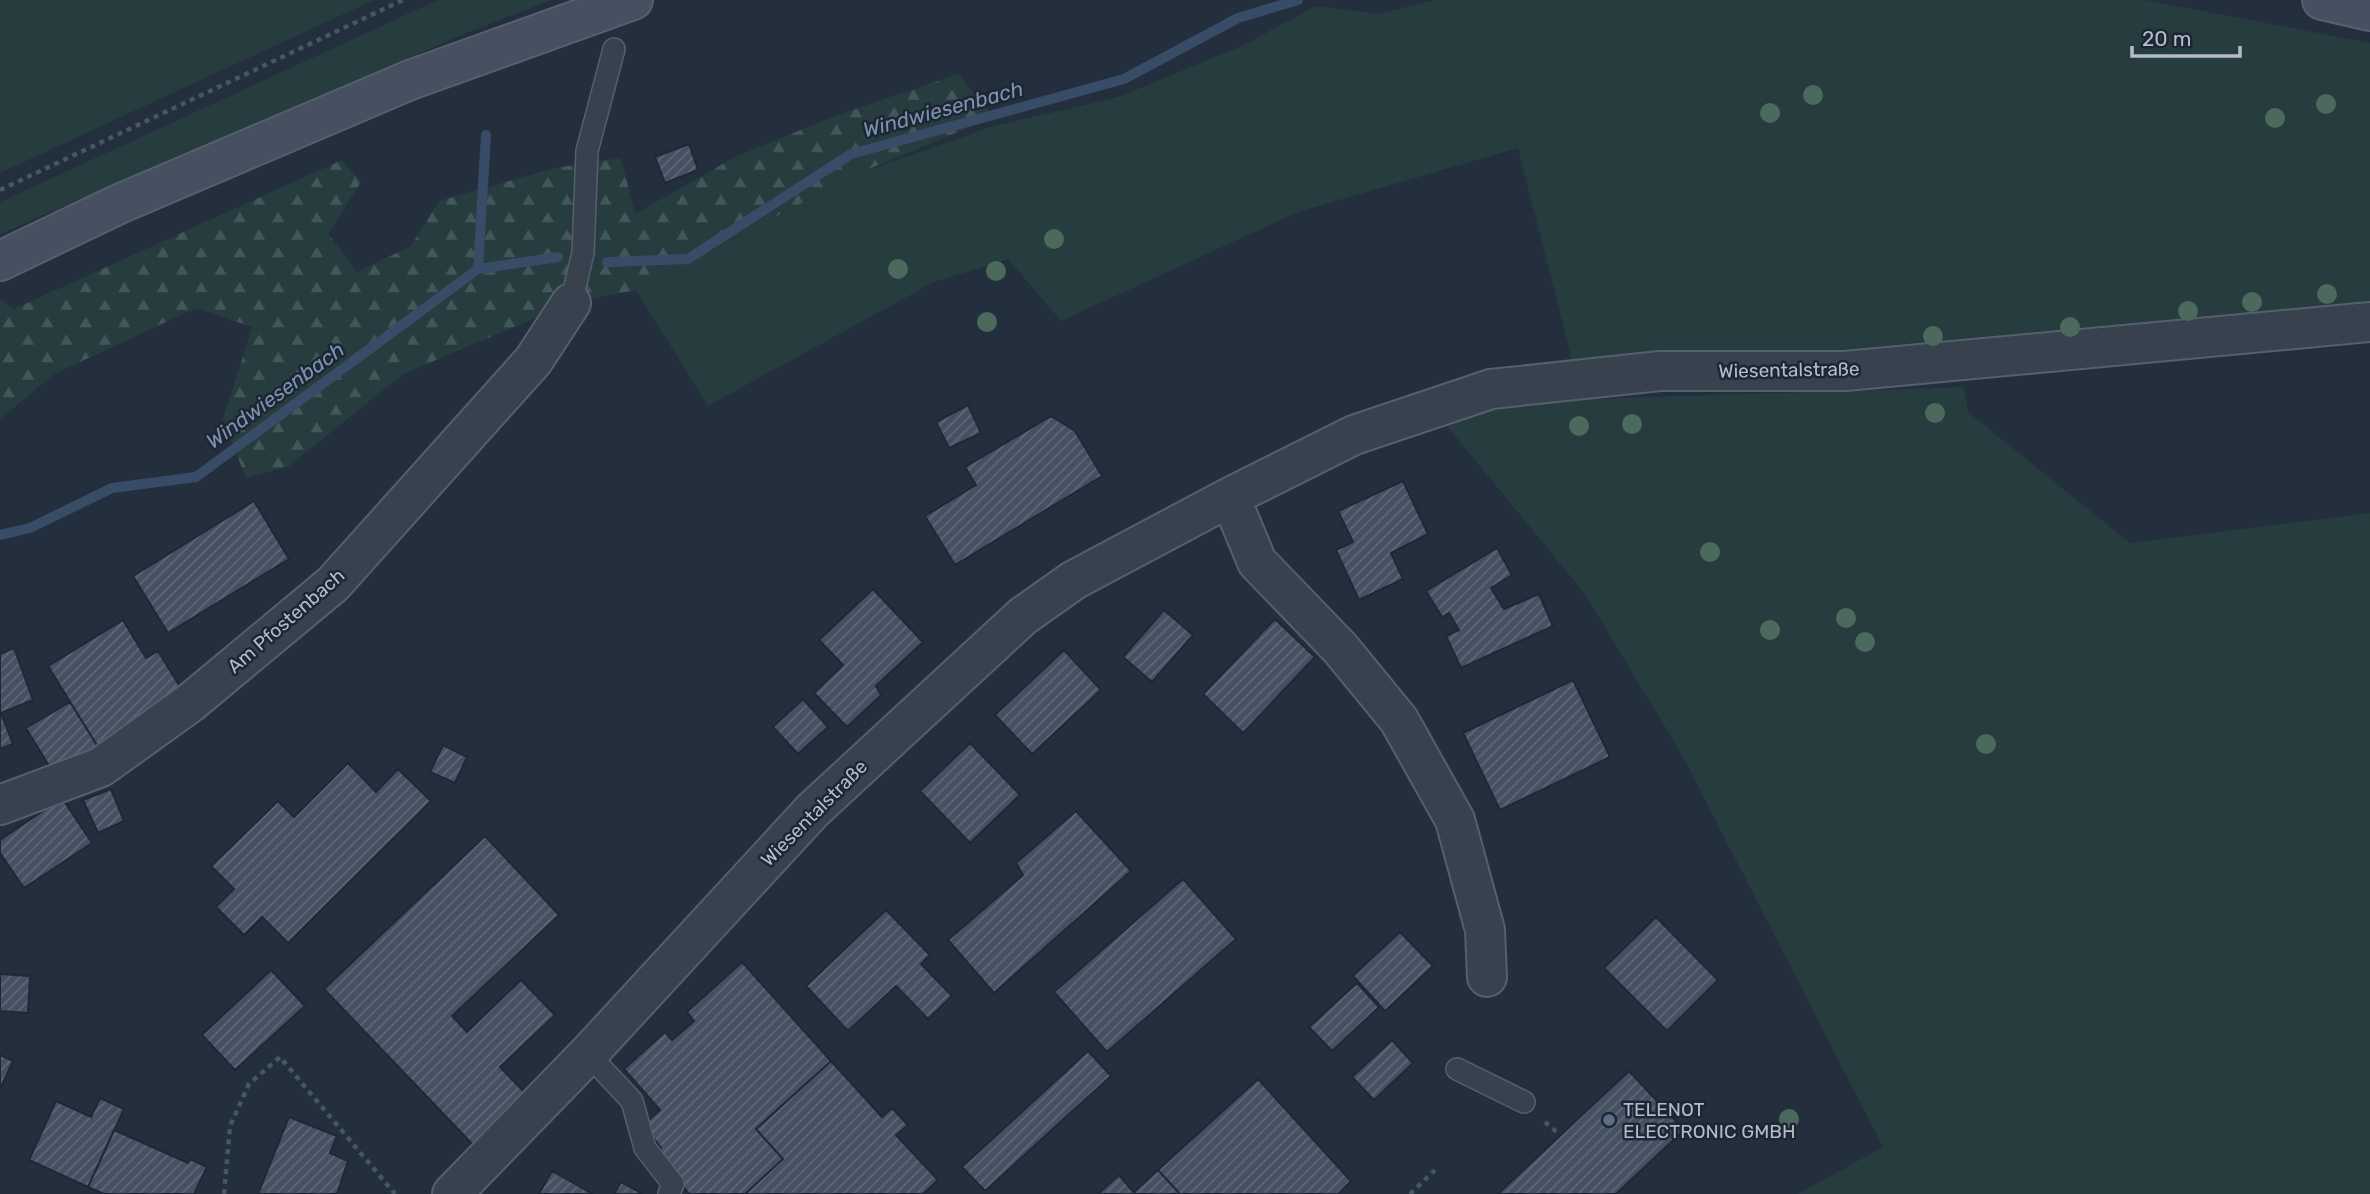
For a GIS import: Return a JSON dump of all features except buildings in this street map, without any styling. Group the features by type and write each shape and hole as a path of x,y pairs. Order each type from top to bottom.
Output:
{"main road":[{"path":"0,261 119,204 410,80 633,0"},
{"path":"2322,0 2370,11"}],"street":[{"name":"Am Pfostenbach","path":"0,805 101,768 190,703 333,584 533,361 571,303"},
{"name":"Wiesentalstraße","path":"453,1194 588,1054 813,810 1023,616 1074,580 1354,435 1491,389 1660,370 1845,372 2370,322"},
{"path":"1230,497 1257,562 1339,648 1399,720 1455,820 1485,930 1487,976"}],"lane":[{"path":"571,303 583,253 587,151 614,48"},
{"path":"588,1054 632,1101 645,1148 673,1184 669,1194"},
{"path":"1457,1069 1524,1102"}],"path":[{"path":"0,190 403,0"},
{"path":"224,1194 230,1126 249,1084 279,1057 395,1194"},
{"path":"1410,1194 1435,1170"}],"green space":[{"path":"0,0 374,0 0,173"},
{"path":"438,0 551,0 469,32 0,234 0,202"},
{"path":"1434,0 2145,0 2370,43 2370,304 1938,350 1572,360 1518,148 1298,212 1061,321 1008,259 934,282 708,406 636,290 857,174 991,127 1118,97 1240,47 1316,6 1378,14"},
{"path":"958,74 994,117 857,174 636,290 571,303 403,374 289,466 246,478 223,420 252,327 196,308 54,374 0,419 0,299 14,309 342,160 361,182 328,234 357,272 411,246 439,201 555,168 621,158 635,214 737,156 832,117"},
{"path":"1964,387 1968,412 2130,543 2370,513 2370,1194 1798,1194 1883,1147 1681,753 1585,594 1443,421 1522,401"}],"waterway":[{"name":"Windwiesenbach","path":"607,262 688,259 851,154 1124,79 1238,18 1298,0"},
{"path":"478,269 486,135"},
{"name":"Windwiesenbach","path":"0,535 30,528 112,488 196,477 478,269 558,257"}],"place":[{"name":"TELENOT ELECTRONIC GMBH","path":"1609,1120"}]}
